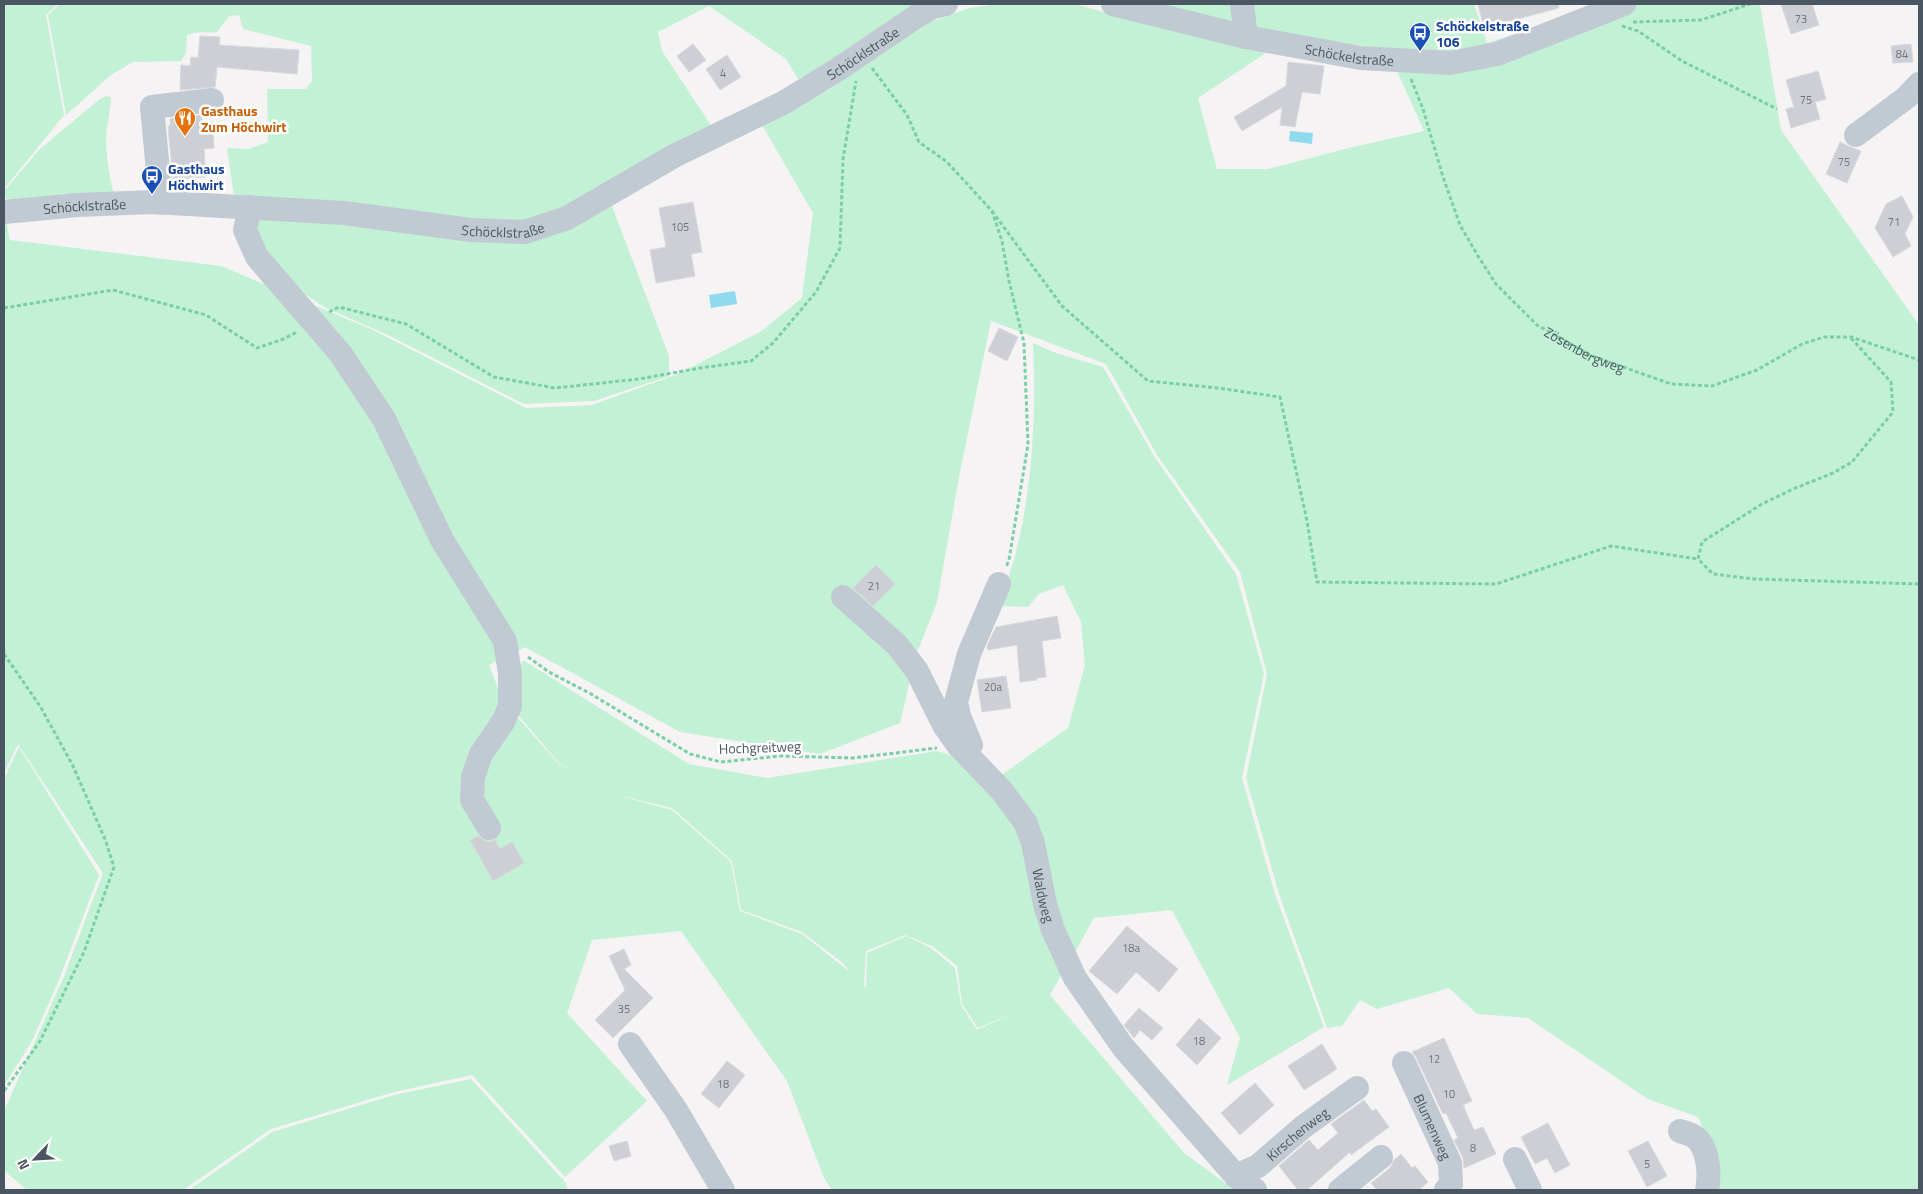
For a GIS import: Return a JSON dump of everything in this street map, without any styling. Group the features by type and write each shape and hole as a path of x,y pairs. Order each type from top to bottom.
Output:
{"street":[{"name":"Schöcklstraße","path":"4,212 78,205 161,202 344,213 471,230 525,232 567,218 674,156 783,103 837,70 917,16 933,7 946,4"},
{"path":"1113,4 1246,37 1242,4"},
{"name":"Schöckelstraße","path":"1246,37 1361,58 1450,63 1497,54 1621,18"},
{"path":"1856,135 1907,97 1919,84"},
{"path":"161,202 152,107 212,100"},
{"path":"250,207 245,230 257,257 340,353 384,418 442,540 505,641 510,674 510,706 503,722 481,754 473,777 472,800 489,828"},
{"path":"976,764 969,737 959,716 956,702 969,654 999,584"},
{"name":"Waldweg","path":"843,596 897,645 918,671 944,724 958,745 1002,791 1025,822 1033,843 1045,904 1053,930 1075,978 1124,1047 1236,1176 1255,1190"},
{"path":"630,1044 671,1102 723,1190"},
{"name":"Blumenweg","path":"1404,1063 1450,1163 1451,1186 1446,1190"},
{"name":"Kirschenweg","path":"1236,1176 1258,1166 1303,1127 1357,1088"},
{"path":"1680,1130 1696,1138 1704,1150 1709,1178 1707,1190"},
{"path":"1340,1190 1381,1157"},
{"path":"1515,1159 1530,1190"}],"path":[{"path":"1621,18 1702,20 1750,4"},
{"path":"1621,18 1682,61 1777,109"},
{"path":"861,53 907,115 920,142 947,162 992,211 1062,306 1148,381 1280,397 1307,521 1317,582 1496,584 1611,546 1698,559 1713,574 1754,579 1919,584"},
{"path":"4,308 113,290 206,314 257,348 281,340 314,323 339,307 406,324 494,377 555,388 639,379 750,361 773,343 816,292 840,248 842,159 861,53"},
{"name":"Zösenbergweg","path":"1404,60 1424,109 1442,178 1460,225 1496,284 1537,325 1592,356 1671,384 1712,386 1757,370 1802,344 1824,337 1851,337 1919,360"},
{"path":"992,211 1002,241 1009,281 1024,343 1028,444 1009,560 999,584"},
{"path":"1698,559 1702,542 1762,504 1833,473 1852,462 1893,412 1891,382 1851,337"},
{"name":"Hochgreitweg","path":"505,641 549,672 591,694 690,754 721,762 780,756 854,758 958,745"},
{"path":"4,654 40,706 72,764 105,839 114,867 84,952 40,1041 4,1090"}],"green space":[{"path":"4,4 58,4 46,15 64,115 4,189"},
{"path":"60,4 920,4 885,27 869,34 852,45 831,62 798,79 786,59 709,6 658,32 662,51 712,127 574,203 516,223 234,196 227,148 248,149 268,142 267,89 306,89 312,81 311,46 243,29 239,15 229,16 217,32 187,35 186,53 181,61 133,62 111,75 66,115 48,15"},
{"path":"998,4 1075,4 1121,17 1269,51 1198,98 1217,169 1268,169 1424,131 1396,69 1402,51 1258,31 1247,4 1474,4 1487,43 1538,27 1593,4 1760,4 1781,130 1919,325 1919,1190 1715,1190 1717,1162 1698,1117 1648,1099 1528,1018 1477,1014 1449,988 1377,1009 1360,1000 1342,1026 1327,1028 1279,894 1246,778 1267,674 1240,572 1157,455 1106,364 991,321 959,477 937,602 916,655 900,723 820,754 680,732 525,647 489,665 503,701 558,763 597,787 559,763 514,710 513,685 523,660 689,764 767,778 937,751 957,757 1009,808 1064,970 1050,995 1184,1153 1235,1190 832,1190 824,1178 787,1081 681,931 592,940 567,1013 647,1101 565,1177 472,1075 394,1092 271,1129 183,1190 27,1190 4,1170 4,1111 64,976 103,873 18,744 4,773 4,209 10,240 221,266 373,330 526,408 592,405 678,374 760,332 802,298 813,213 762,125 830,89 922,25 969,8","holes":["613,794 672,808 732,861 741,910 802,932 843,963 850,972 802,934 740,911 731,862 672,810","905,935 932,946 957,966 962,1004 978,1028 1015,1012 977,1030 961,1005 955,968 931,948 906,936 867,953 866,988 864,986 866,951"]},
{"path":"1132,4 1238,4 1238,23"},
{"path":"107,96 111,97 106,136 109,173 114,195 8,204 4,191 40,149 100,99"},
{"path":"610,201 669,356 669,376 594,401 524,404 388,335 324,307 281,278 255,242 255,214 490,240"},
{"path":"1033,343 1056,353 1103,367 1154,456 1236,574 1264,674 1242,778 1275,894 1324,1027 1227,1085 1240,1038 1172,910 1094,918 1070,961 997,778 1068,728 1085,665 1081,622 1063,585 1039,594 1028,607 998,606 1009,576 1025,511 1034,409"},
{"path":"19,747 99,875 59,980 32,1041 4,1086 4,779"},
{"path":"471,1079 566,1183 567,1190 189,1190 272,1132 394,1095"}],"water":[{"path":"1290,131 1313,133 1312,144 1289,141"},
{"path":"735,291 737,304 711,308 709,295"}],"building":[{"path":"1478,4 1558,4 1559,8 1484,28"},
{"path":"1781,4 1812,4 1819,25 1791,34"},
{"path":"200,36 220,37 219,45 299,50 297,74 217,67 215,87 180,90 181,65 190,66 191,57 198,58"},
{"path":"693,44 706,60 689,72 677,56"},
{"path":"1911,44 1913,62 1893,63 1891,46"},
{"path":"727,55 741,77 720,90 706,69"},
{"path":"1288,62 1324,66 1320,94 1302,92 1295,127 1280,125 1282,107 1242,131 1234,117 1286,86"},
{"path":"1818,71 1826,99 1815,102 1820,119 1791,128 1786,109 1794,107 1786,80"},
{"name":"Gasthaus Zum Höchwirt","path":"202,115 202,123 212,122 214,148 204,149 206,177 173,179 168,126 170,126 170,119"},
{"path":"1840,142 1861,151 1847,183 1826,174"},
{"path":"1902,196 1913,217 1905,234 1911,246 1893,257 1875,228 1886,204"},
{"path":"693,202 702,252 691,254 695,276 656,283 650,250 666,247 659,208"},
{"path":"999,328 1018,337 1007,361 988,351"},
{"path":"876,565 895,584 873,606 853,588"},
{"path":"1057,616 1061,638 1042,641 1046,677 1020,682 1017,645 988,650 987,646 996,627"},
{"path":"1006,676 1011,708 982,712 977,680"},
{"path":"478,836 489,842 495,840 500,849 512,842 524,863 493,881 470,840"},
{"path":"1127,926 1178,969 1159,992 1136,972 1117,994 1089,971"},
{"path":"624,949 631,965 624,969 653,998 613,1038 595,1020 625,990 609,956"},
{"path":"1139,1008 1163,1028 1152,1040 1140,1030 1134,1038 1124,1025"},
{"path":"1199,1018 1221,1038 1197,1065 1176,1045"},
{"path":"1444,1038 1472,1101 1463,1105 1474,1130 1483,1127 1496,1154 1464,1168 1463,1158 1454,1140 1458,1138 1446,1113 1443,1114 1412,1052"},
{"path":"1322,1044 1337,1069 1304,1090 1288,1066"},
{"path":"727,1061 745,1075 719,1108 701,1094"},
{"path":"1255,1083 1274,1105 1240,1135 1221,1113"},
{"path":"1364,1100 1372,1111 1376,1109 1389,1127 1351,1155 1350,1152 1307,1190 1298,1190 1279,1166 1309,1140 1318,1150 1338,1133 1331,1124"},
{"path":"1548,1123 1570,1165 1555,1173 1547,1158 1535,1164 1521,1137"},
{"path":"627,1141 631,1156 614,1161 609,1146"},
{"path":"1648,1141 1667,1176 1647,1187 1628,1151"},
{"path":"1401,1154 1412,1168 1415,1166 1428,1182 1419,1190 1377,1190 1371,1183 1390,1168 1394,1160"}],"place":[{"name":"Schöckelstraße 106","path":"1420,52"},
{"name":"Gasthaus Zum Höchwirt","path":"185,137"},
{"name":"Gasthaus Höchwirt","path":"152,195"}]}
